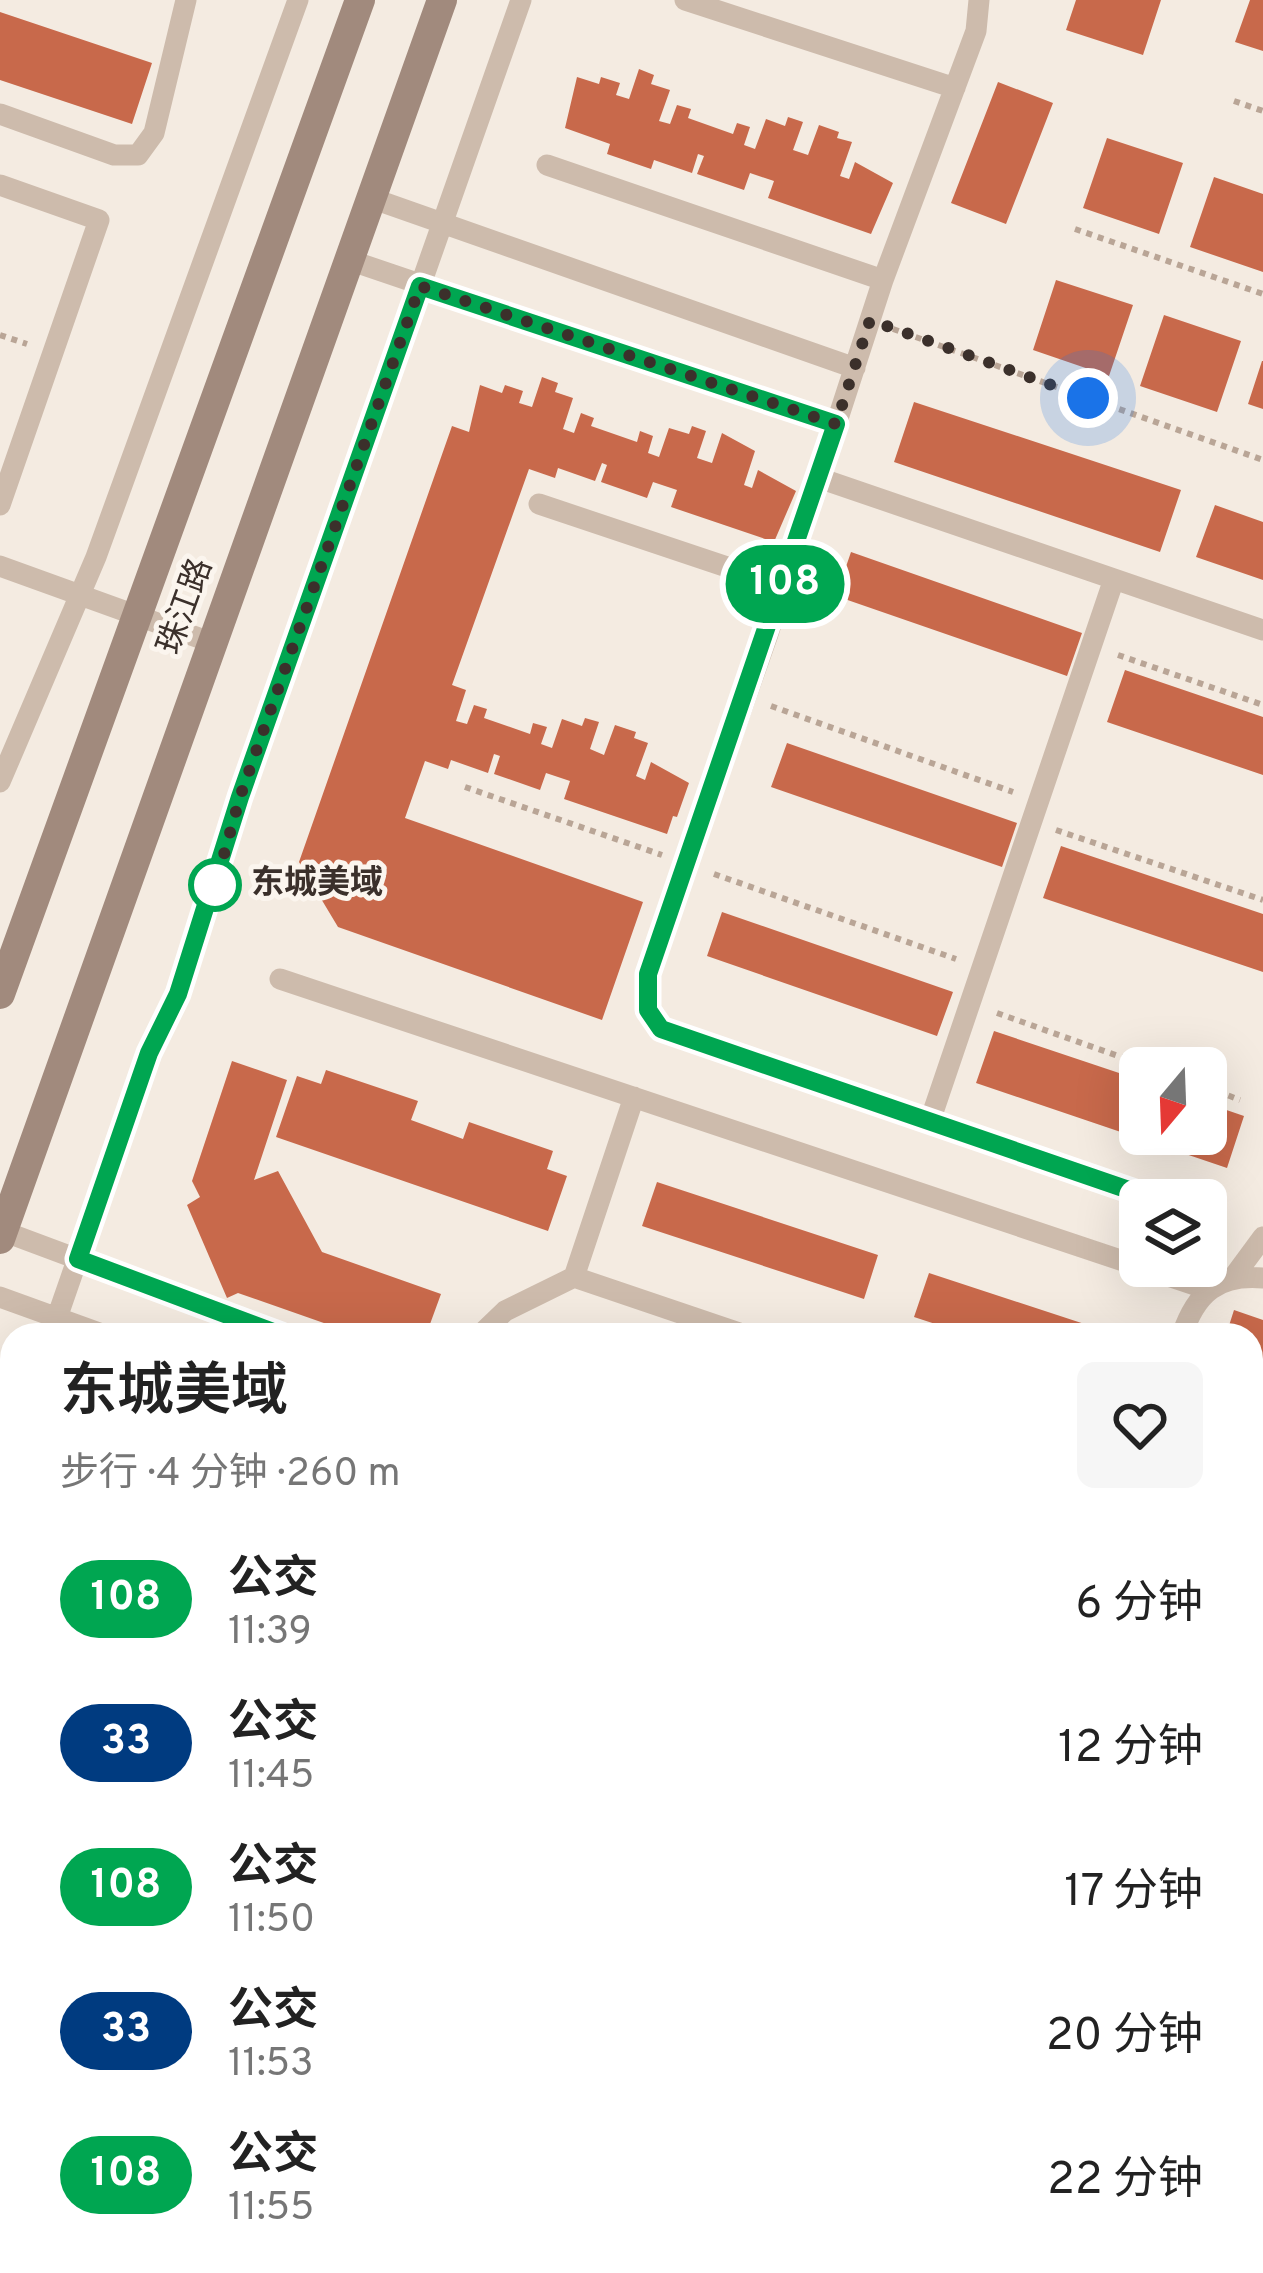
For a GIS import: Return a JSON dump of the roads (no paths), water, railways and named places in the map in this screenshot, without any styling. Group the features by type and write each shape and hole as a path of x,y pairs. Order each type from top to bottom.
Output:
{"street":[{"name":"珠江路","path":"0,994 360,0"},
{"name":"珠江路","path":"1,1233 442,0"}],"lane":[{"path":"0,114 114,155 138,155 154,133 186,0"},
{"path":"0,782 81,595 298,0"},
{"path":"55,1323 149,1053 178,994 240,797 521,0"},
{"path":"685,0 955,88"},
{"path":"979,0 976,31 883,280 784,586 648,974 648,1010 661,1029 1119,1186"},
{"path":"547,165 883,280"},
{"path":"0,185 99,220 0,505"},
{"path":"371,198 855,368"},
{"path":"349,260 836,424"},
{"path":"819,478 1263,630"},
{"path":"539,504 784,586"},
{"path":"0,566 213,643"},
{"path":"930,1121 1114,579"},
{"path":"280,979 1208,1289"},
{"path":"493,1323 505,1312 574,1277 634,1097"},
{"path":"1,1233 249,1323"},
{"path":"1186,1323 1192,1306 1208,1289 1235,1275 1263,1237"},
{"path":"1235,1275 1263,1278"},
{"path":"574,1277 710,1323"},
{"path":"0,1298 48,1323"}],"place":[{"name":"东城美域","path":"215,885"}]}
